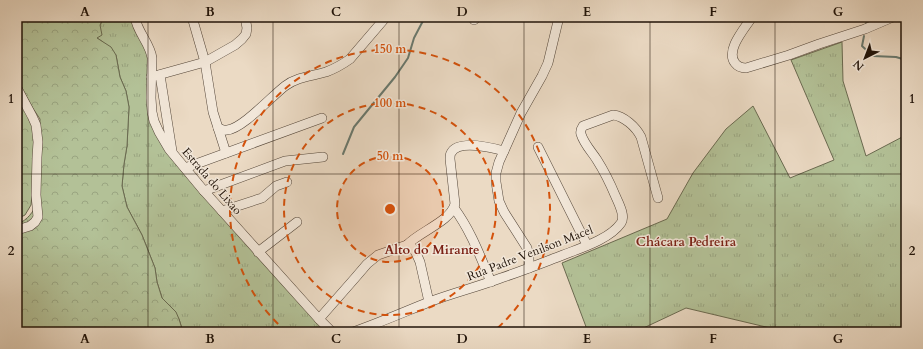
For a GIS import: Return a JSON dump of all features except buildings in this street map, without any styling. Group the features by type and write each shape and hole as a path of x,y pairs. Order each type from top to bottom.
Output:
{"street":[{"name":"Estrada do Lixao","path":"135,17 137,25 151,53 155,76 151,105 154,121 159,132 173,154 204,191 332,332"},
{"path":"192,17 205,62 213,112 226,153"},
{"path":"173,154 155,76 205,62 235,45 246,34 247,28 245,17"},
{"path":"218,128 223,130 234,129 253,115 291,82 306,76 325,72 344,63 350,59 386,17"},
{"path":"529,268 529,255 527,248 499,201 496,173 499,162 521,112 548,63 559,17"},
{"path":"752,17 735,43 732,52 732,57 736,65 743,68 789,55 865,29 893,17"},
{"path":"17,88 36,125 38,142 36,189 38,217 30,226 17,230"},
{"name":"Rua Padre Venilson Macel","path":"353,332 429,302 529,268 598,240 616,228 623,218 609,181 598,160 583,139 581,128 583,126 613,115 617,115 632,125 641,137 658,198"},
{"path":"185,168 322,118"},
{"path":"319,319 355,278 378,255 407,245 447,216 454,208 456,204 450,159 453,150 461,146 473,145 485,146 504,151"},
{"path":"538,147 588,244"},
{"path":"204,191 285,161 323,157"},
{"path":"222,211 262,198 276,186 287,182"},
{"path":"454,208 470,234 491,282"},
{"path":"258,252 297,222"},
{"path":"407,245 413,248 420,262 429,302"}],"green space":[{"path":"17,17 104,17 100,25 102,35 97,38 111,47 116,55 120,77 126,91 129,107 127,146 122,186 127,207 142,235 155,268 157,282 162,298 176,312 183,332 17,332 17,225 30,215 38,201 40,119 17,79"},
{"path":"104,17 131,17 148,52 156,134 327,332 183,332 179,319 162,298 157,282 155,268 142,235 127,207 122,186 127,146 129,107 126,91 120,77 116,55 97,38 100,25"},
{"path":"842,42 843,81 866,156 906,135 906,332 787,332 686,308 635,332 588,332 562,263 667,219 693,173 726,129 753,106 790,178 834,160 791,60"},
{"path":"17,83 34,117 38,130 31,205 25,215 17,219"}],"waterway":[{"path":"343,154 354,127 395,77 408,58 414,38 425,17"},
{"path":"865,25 870,17"},
{"path":"864,36 862,46 873,56 896,57 906,60"},
{"path":"899,332 906,324"}],"district":[{"name":"Chácara Pedreira","path":"686,242"},
{"name":"Alto do Mirante","path":"432,250"}]}
